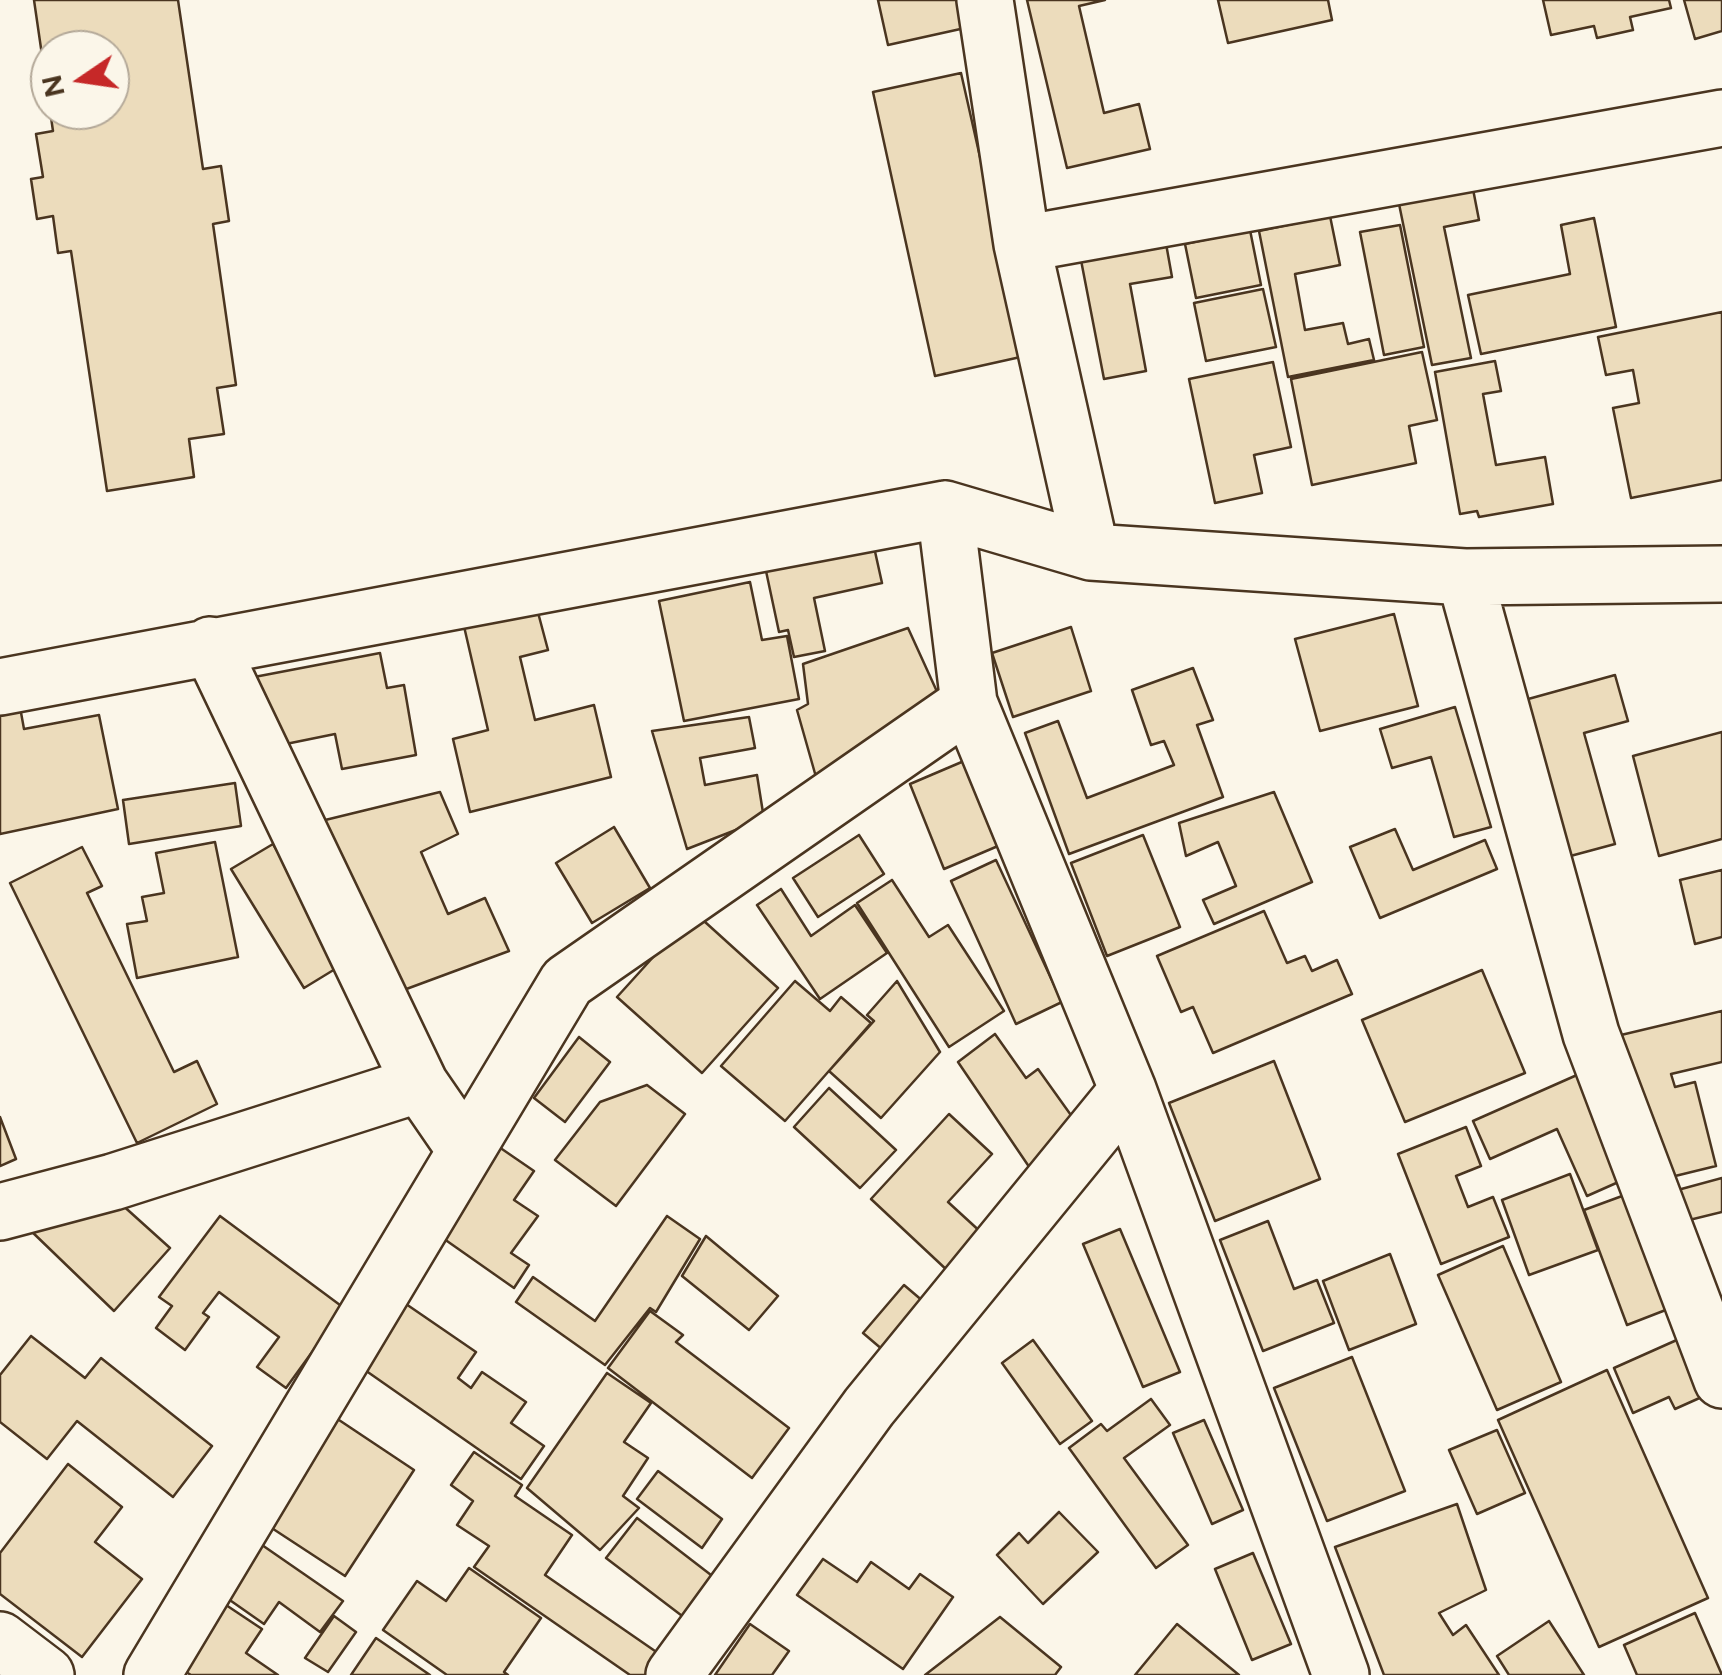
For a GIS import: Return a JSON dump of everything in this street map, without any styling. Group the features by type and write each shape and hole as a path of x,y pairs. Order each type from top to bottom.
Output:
{"street":[{"path":"985,0 1022,244 1091,552"},
{"path":"1022,244 1722,118"},
{"path":"945,509 969,703 1128,1090 1337,1673"},
{"path":"0,687 945,509 1091,552 1465,577 1722,574"},
{"path":"1465,577 1591,1034 1722,1380"},
{"path":"210,645 420,1084 464,1148"},
{"path":"152,1675 464,1148 568,982 969,703"},
{"path":"0,1212 113,1182 420,1084"},
{"path":"674,1675 869,1407 1128,1090"},
{"path":"0,1640 46,1675"}],"building":[{"path":"34,0 178,0 203,169 221,166 229,221 213,224 236,385 217,388 224,434 189,439 194,477 107,491 71,251 58,253 53,216 37,219 31,179 43,177 36,134 53,130 130,130 130,30 38,30"},
{"path":"878,0 959,0 965,28 888,45"},
{"path":"1027,0 1105,0 1079,6 1104,113 1139,104 1150,149 1067,168"},
{"path":"1218,0 1328,0 1332,20 1228,43"},
{"path":"1543,0 1669,0 1671,8 1630,17 1633,30 1597,38 1594,26 1551,35"},
{"path":"1684,0 1722,0 1722,31 1695,39"},
{"path":"961,73 1025,356 935,376 873,92"},
{"path":"1472,184 1479,220 1444,227 1471,358 1432,365 1398,199"},
{"path":"1330,216 1340,265 1295,274 1305,330 1343,323 1348,344 1369,339 1374,360 1288,377 1259,231"},
{"path":"1594,218 1616,327 1481,354 1468,295 1570,274 1561,225"},
{"path":"1400,225 1424,347 1384,355 1360,232"},
{"path":"1250,230 1261,285 1196,298 1185,244"},
{"path":"1165,238 1172,277 1130,284 1146,371 1104,379 1080,255"},
{"path":"1263,289 1276,347 1206,361 1194,303"},
{"path":"1722,312 1722,480 1631,498 1613,408 1639,403 1633,370 1606,375 1598,337"},
{"path":"1422,352 1437,420 1409,426 1416,463 1312,485 1291,379"},
{"path":"1495,361 1501,391 1483,394 1496,465 1545,457 1553,504 1479,517 1477,511 1460,514 1435,372"},
{"path":"1273,362 1291,447 1254,455 1262,493 1215,503 1189,379"},
{"path":"874,547 882,583 814,598 825,651 794,657 788,630 779,632 766,571"},
{"path":"750,582 762,640 787,636 799,699 684,721 659,601"},
{"path":"536,605 548,650 520,657 535,720 594,705 611,777 470,812 453,739 488,730 463,622"},
{"path":"1394,614 1418,706 1320,731 1295,639"},
{"path":"1071,627 1091,691 1013,717 992,653"},
{"path":"908,628 939,696 816,777 797,710 808,704 803,664"},
{"path":"380,653 387,688 404,685 416,755 342,769 335,734 276,746 249,678"},
{"path":"1193,668 1213,720 1197,725 1223,797 1069,854 1025,733 1058,721 1087,798 1174,765 1164,741 1151,745 1132,690"},
{"path":"1615,675 1628,721 1584,733 1615,844 1563,858 1521,701"},
{"path":"20,707 24,729 99,715 118,809 0,834 0,711"},
{"path":"1455,707 1491,827 1454,837 1431,757 1392,768 1380,729"},
{"path":"749,717 755,748 700,758 705,785 757,775 764,819 687,849 652,731"},
{"path":"1722,732 1722,839 1659,856 1633,756"},
{"path":"964,761 998,846 944,869 910,784"},
{"path":"235,783 241,826 129,844 123,800"},
{"path":"440,792 458,834 421,852 448,914 485,898 509,951 401,991 317,822"},
{"path":"1274,792 1312,882 1214,924 1203,900 1236,886 1218,842 1186,856 1179,823"},
{"path":"614,827 650,888 592,923 556,863"},
{"path":"1395,829 1413,870 1485,840 1497,869 1380,918 1350,847"},
{"path":"859,835 884,874 818,917 793,878"},
{"path":"1143,835 1180,927 1107,956 1071,863"},
{"path":"215,842 238,957 137,978 127,924 147,921 142,897 164,893 156,853"},
{"path":"273,844 345,963 304,988 231,869"},
{"path":"82,847 102,886 87,893 174,1072 197,1061 217,1104 137,1143 10,883"},
{"path":"996,860 1062,1002 1016,1024 951,881"},
{"path":"1722,870 1722,937 1695,944 1680,880"},
{"path":"892,880 929,937 948,925 1004,1011 949,1047 857,903"},
{"path":"781,889 811,936 855,905 887,953 820,999 757,905"},
{"path":"1264,911 1287,963 1305,956 1312,971 1337,960 1352,994 1213,1053 1193,1007 1181,1012 1157,956"},
{"path":"694,912 778,988 702,1073 617,997"},
{"path":"1482,970 1525,1073 1405,1122 1362,1020"},
{"path":"795,981 830,1011 841,997 871,1023 785,1121 721,1066"},
{"path":"897,981 940,1052 881,1118 829,1071 874,1021 867,1015"},
{"path":"1722,1011 1722,1062 1671,1074 1675,1087 1695,1082 1716,1166 1667,1178 1636,1097 1621,1035"},
{"path":"995,1034 1026,1078 1038,1069 1078,1125 1036,1177 958,1062"},
{"path":"579,1037 610,1062 565,1122 534,1098"},
{"path":"1274,1061 1320,1179 1215,1221 1169,1103"},
{"path":"1586,1071 1632,1176 1587,1196 1557,1129 1490,1159 1473,1121"},
{"path":"647,1085 685,1114 616,1206 555,1160 600,1102"},
{"path":"829,1088 896,1150 860,1188 794,1127"},
{"path":"949,1114 992,1154 948,1202 984,1235 949,1272 871,1199"},
{"path":"0,1117 16,1159 0,1166"},
{"path":"1466,1127 1481,1166 1456,1176 1468,1207 1493,1197 1509,1237 1441,1264 1398,1154"},
{"path":"499,1147 534,1171 514,1200 538,1216 511,1253 529,1265 514,1288 437,1234"},
{"path":"1570,1174 1598,1250 1529,1275 1502,1200"},
{"path":"1722,1178 1722,1212 1681,1222 1674,1191"},
{"path":"1633,1192 1676,1306 1627,1325 1584,1210"},
{"path":"109,1193 170,1248 114,1311 28,1228"},
{"path":"220,1216 344,1308 286,1388 257,1367 279,1337 219,1292 203,1313 209,1317 185,1350 156,1328 172,1306 159,1297"},
{"path":"667,1216 700,1239 656,1312 650,1308 605,1365 516,1302 533,1277 595,1321"},
{"path":"1268,1221 1294,1289 1317,1280 1334,1323 1263,1351 1220,1240"},
{"path":"1120,1229 1180,1372 1143,1387 1083,1244"},
{"path":"706,1236 778,1296 749,1330 682,1276"},
{"path":"1503,1246 1561,1382 1497,1410 1438,1275"},
{"path":"1390,1254 1416,1324 1349,1350 1323,1281"},
{"path":"904,1285 931,1308 890,1356 863,1333"},
{"path":"406,1304 476,1352 458,1378 471,1388 482,1372 526,1402 511,1423 544,1446 521,1479 362,1368"},
{"path":"650,1311 683,1335 676,1342 789,1428 752,1478 608,1368"},
{"path":"31,1336 85,1378 101,1358 212,1446 173,1497 77,1421 47,1459 0,1422 0,1375"},
{"path":"1679,1339 1704,1396 1675,1409 1669,1397 1633,1413 1614,1368"},
{"path":"1033,1340 1092,1421 1060,1444 1002,1363"},
{"path":"1352,1357 1405,1491 1327,1521 1274,1388"},
{"path":"1607,1370 1708,1598 1599,1647 1498,1420"},
{"path":"607,1373 651,1403 624,1442 648,1458 623,1496 639,1508 600,1550 527,1488"},
{"path":"1151,1399 1170,1425 1124,1458 1188,1545 1156,1568 1069,1448 1101,1424 1107,1431"},
{"path":"330,1414 414,1470 345,1576 261,1521"},
{"path":"1204,1420 1243,1510 1212,1524 1173,1433"},
{"path":"1497,1430 1525,1493 1477,1514 1449,1450"},
{"path":"474,1452 522,1485 515,1496 572,1535 545,1575 668,1660 658,1675 630,1675 474,1567 489,1546 457,1525 473,1501 451,1485"},
{"path":"68,1464 122,1507 95,1542 142,1579 82,1657 0,1594 0,1553"},
{"path":"658,1471 722,1519 702,1548 637,1499"},
{"path":"1457,1504 1486,1590 1439,1613 1453,1635 1466,1625 1499,1675 1384,1675 1335,1547"},
{"path":"1059,1512 1098,1552 1043,1604 997,1555 1019,1533 1028,1543"},
{"path":"637,1518 724,1585 694,1625 606,1558"},
{"path":"249,1536 343,1601 320,1632 279,1602 264,1624 214,1589"},
{"path":"1253,1553 1291,1644 1252,1660 1215,1569"},
{"path":"823,1559 857,1582 871,1562 909,1589 920,1574 953,1597 903,1669 797,1595"},
{"path":"469,1568 541,1618 504,1672 508,1675 447,1675 383,1630 417,1581 446,1601"},
{"path":"223,1603 262,1629 246,1653 278,1675 191,1675 178,1667"},
{"path":"1695,1613 1722,1675 1637,1675 1624,1645"},
{"path":"334,1616 356,1632 328,1672 305,1658"},
{"path":"1000,1617 1061,1667 1055,1675 925,1675"},
{"path":"1549,1621 1584,1675 1509,1675 1497,1656"},
{"path":"750,1624 789,1651 772,1675 715,1675"},
{"path":"1177,1624 1239,1675 1135,1675"},
{"path":"376,1638 430,1675 351,1675"}]}
